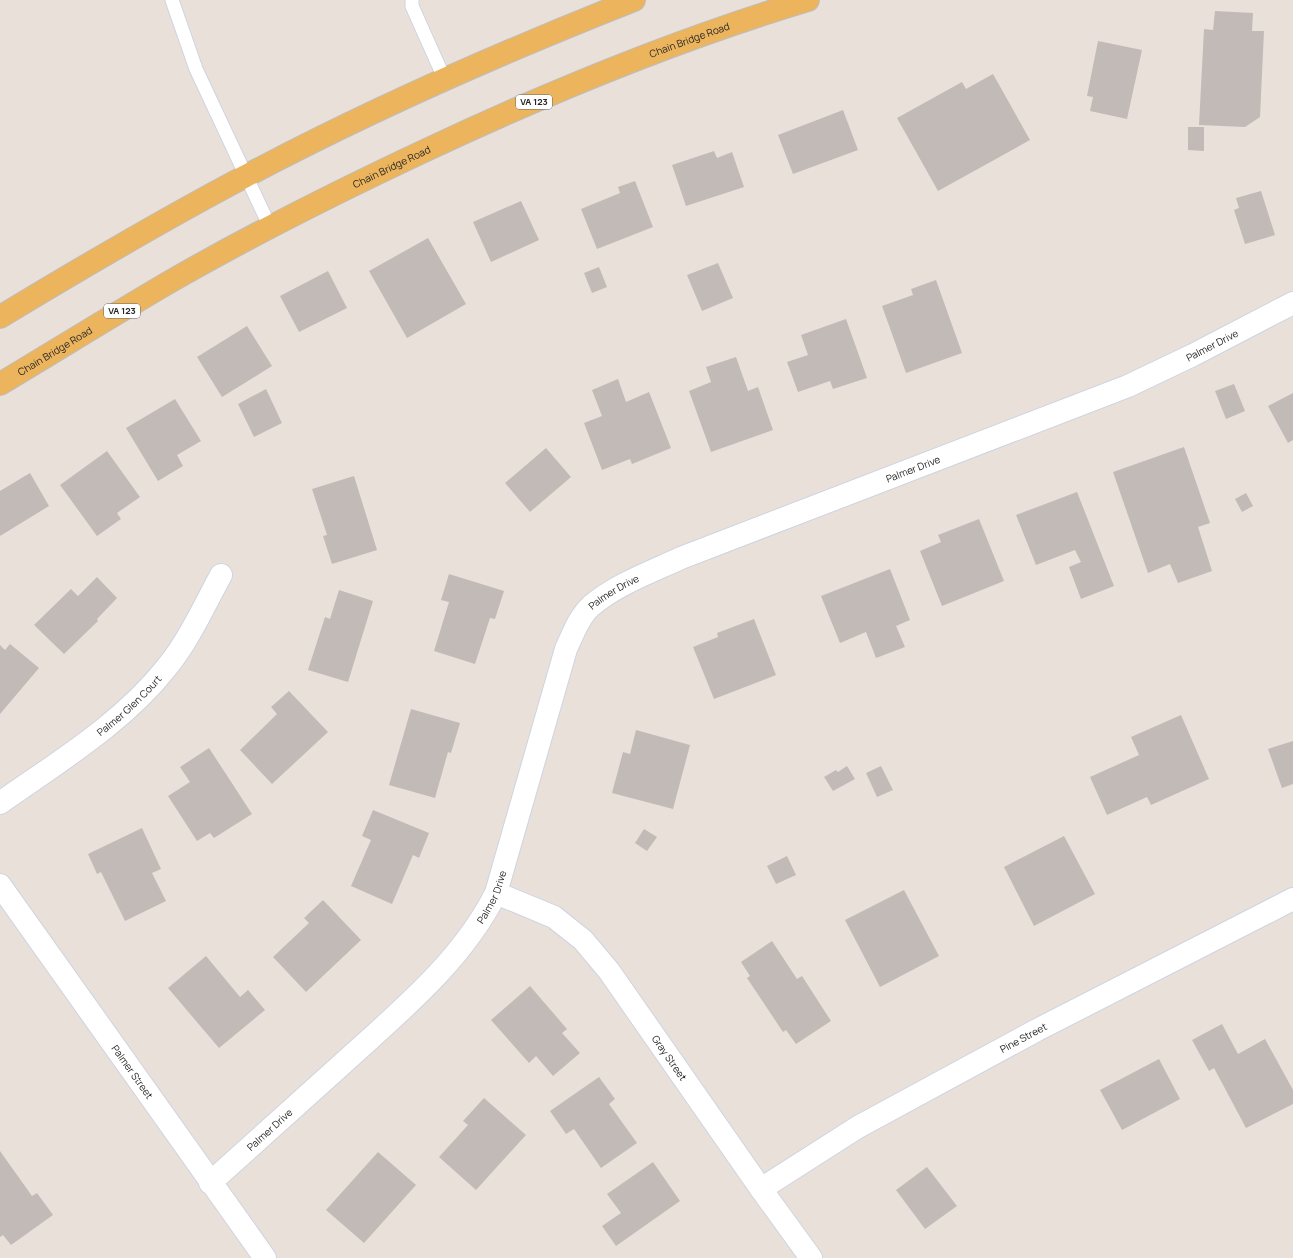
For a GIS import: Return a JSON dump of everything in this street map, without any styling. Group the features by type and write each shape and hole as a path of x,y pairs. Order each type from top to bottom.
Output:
{"main road":[{"path":"0,317 106,253 245,176 445,80 547,34 634,0"},
{"name":"Chain Bridge Road","path":"0,384 166,284 352,184 470,129 569,86 675,45 808,0"}],"street":[{"name":"Palmer Drive","path":"210,1183 410,1003 446,966 489,907 496,893 566,649 578,624 591,607 626,583 681,558 1128,386 1193,355 1293,303"},
{"name":"Palmer Glen Court","path":"0,803 88,742 140,697 167,667 184,643 221,575"},
{"name":"Palmer Street","path":"0,885 210,1183 265,1258"},
{"name":"Gray Street","path":"496,893 554,916 583,940 610,971 761,1189 811,1258"},
{"name":"Pine Street","path":"761,1189 858,1127 1037,1030 1293,899"}],"lane":[{"path":"172,0 196,69 270,227"},
{"path":"412,0 412,6 445,80"}],"building":[{"path":"1215,11 1253,13 1252,31 1264,31 1260,117 1245,127 1199,125 1204,29 1213,30"},
{"path":"1098,41 1142,50 1127,119 1090,111 1093,97 1087,96"},
{"path":"993,74 1030,140 938,191 897,118 962,82 966,89"},
{"path":"843,110 858,150 793,174 778,135"},
{"path":"1188,127 1204,127 1204,151 1188,150"},
{"path":"714,151 717,158 732,152 744,187 686,206 672,165"},
{"path":"635,181 653,227 597,249 581,209 620,193 618,187"},
{"path":"1261,191 1275,235 1245,244 1234,210 1239,208 1236,198"},
{"path":"521,201 539,240 491,262 473,222"},
{"path":"428,238 466,304 407,338 369,271"},
{"path":"718,263 733,298 702,311 687,275"},
{"path":"599,267 607,287 592,293 584,273"},
{"path":"328,271 347,308 299,332 280,296"},
{"path":"936,280 962,353 906,373 882,306 913,295 911,289"},
{"path":"846,319 867,378 833,389 830,381 798,392 787,362 808,355 801,335"},
{"path":"247,326 272,366 222,397 197,357"},
{"path":"736,357 748,391 758,387 773,430 711,452 689,391 711,382 706,367"},
{"path":"618,379 626,402 649,392 671,448 632,464 630,459 602,470 584,423 602,416 592,390"},
{"path":"1234,384 1245,411 1226,419 1215,391"},
{"path":"266,389 282,423 254,437 238,404"},
{"path":"1293,393 1293,440 1288,443 1268,406"},
{"path":"175,399 201,441 177,455 183,466 158,481 126,428"},
{"path":"1184,447 1210,523 1198,527 1212,571 1178,583 1170,564 1148,573 1113,472"},
{"path":"546,448 571,477 530,512 505,483"},
{"path":"107,451 140,497 117,513 121,519 97,536 60,485"},
{"path":"30,473 49,506 0,536 0,491"},
{"path":"354,476 377,550 332,564 323,536 327,535 312,489"},
{"path":"1077,492 1114,586 1081,599 1069,567 1081,562 1075,550 1036,565 1016,515"},
{"path":"1246,493 1253,506 1242,512 1235,499"},
{"path":"979,519 1004,581 942,606 920,551 941,542 938,535"},
{"path":"890,569 910,620 896,626 905,647 876,658 866,632 840,643 821,596"},
{"path":"449,574 504,591 495,619 490,618 475,664 434,651 449,602 441,600"},
{"path":"97,577 117,598 97,619 98,621 64,654 34,625 71,589 78,596"},
{"path":"339,590 373,601 348,682 308,670 325,617 330,619"},
{"path":"754,619 776,675 714,699 693,647 718,637 717,633"},
{"path":"10,644 39,668 0,714 0,645 5,650"},
{"path":"289,691 328,732 272,784 240,750 277,714 271,707"},
{"path":"411,709 460,723 451,753 448,752 435,798 389,785"},
{"path":"1181,715 1209,779 1151,805 1147,797 1107,815 1090,777 1139,755 1131,737"},
{"path":"636,730 690,745 673,809 612,793 623,752 630,754"},
{"path":"1293,741 1293,784 1282,788 1268,749"},
{"path":"209,748 252,814 214,838 210,833 197,841 168,796 190,782 180,767"},
{"path":"847,766 855,779 833,791 824,777 836,770 838,772"},
{"path":"881,766 893,790 877,797 866,773"},
{"path":"373,810 429,833 419,858 413,855 392,904 351,886 371,840 362,836"},
{"path":"142,828 161,869 152,873 166,901 125,921 101,872 97,874 88,854"},
{"path":"644,829 657,837 647,851 635,843"},
{"path":"1064,836 1095,894 1034,926 1004,867"},
{"path":"787,856 796,875 776,884 767,866"},
{"path":"904,890 939,956 880,987 845,920"},
{"path":"323,900 361,940 306,992 273,957 309,923 304,918"},
{"path":"772,941 797,979 802,976 831,1021 796,1044 786,1030 783,1032 747,978 750,976 741,962"},
{"path":"206,956 240,997 248,990 265,1010 219,1048 168,988"},
{"path":"530,986 567,1029 562,1033 580,1053 553,1076 536,1056 529,1063 491,1020"},
{"path":"1222,1024 1238,1054 1265,1039 1293,1090 1293,1104 1246,1128 1214,1068 1209,1071 1192,1040"},
{"path":"1159,1059 1180,1099 1122,1130 1100,1090"},
{"path":"599,1077 615,1099 609,1104 637,1143 601,1168 574,1129 566,1134 550,1111"},
{"path":"484,1098 526,1135 476,1190 439,1157 468,1125 463,1121"},
{"path":"0,1151 32,1196 37,1193 53,1215 11,1245 3,1235 0,1237"},
{"path":"378,1152 416,1185 364,1243 326,1210"},
{"path":"653,1162 680,1201 616,1246 602,1226 621,1213 607,1194"},
{"path":"927,1167 957,1206 925,1229 896,1190"}]}
